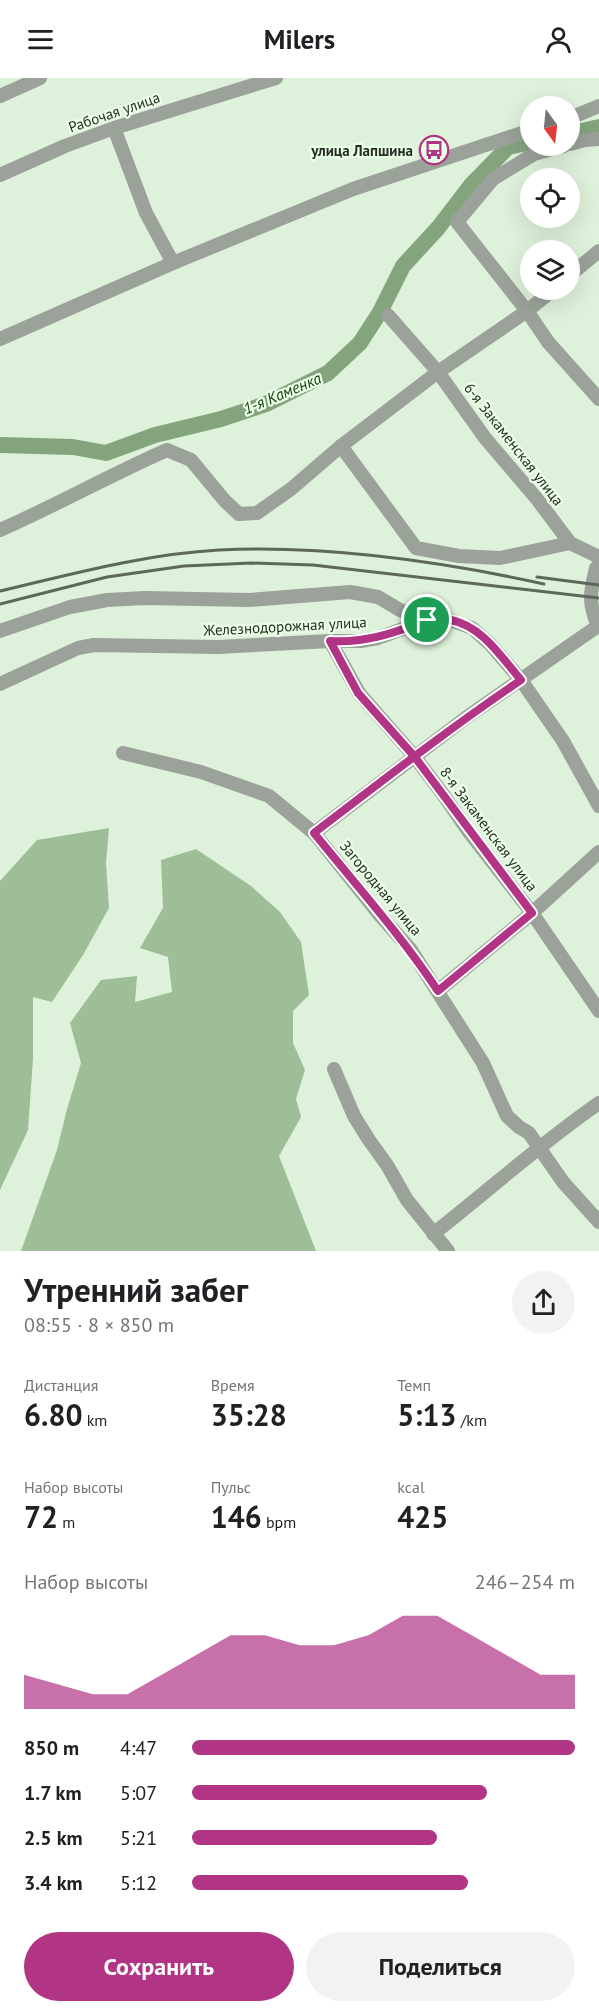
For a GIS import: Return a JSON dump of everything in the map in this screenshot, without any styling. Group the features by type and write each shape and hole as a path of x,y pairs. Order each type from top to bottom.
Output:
{"street":[{"path":"0,96 40,78"},
{"name":"Рабочая улица","path":"0,175 65,146 114,128 276,78"},
{"path":"580,114 599,106"},
{"path":"114,128 146,213 173,263"},
{"path":"0,339 173,263 353,189 520,134"},
{"path":"580,141 599,139"},
{"path":"531,156 493,179 458,222 527,311 548,342 599,399"},
{"path":"580,267 599,251"},
{"path":"0,530 167,450 191,460 225,501 239,514 257,513 291,489 341,446 438,372 541,300"},
{"name":"6-я Закаменская улица","path":"388,315 438,372 485,438 537,499 570,543 599,557"},
{"path":"341,446 416,548 459,556 500,558 570,543"},
{"path":"314,833 467,717 599,626 592,612 590,596 596,568 599,566"},
{"name":"Железнодорожная улица","path":"0,631 70,607 107,600 145,598 249,600 350,592 378,597 427,620"},
{"path":"427,620 450,620 472,628 490,644 521,680 563,741 599,806"},
{"name":"Железнодорожная улица","path":"0,684 78,648 94,645 218,647 361,641 378,638 427,620"},
{"name":"8-я Закаменская улица","path":"330,641 358,693 414,756 532,913 599,1011"},
{"name":"Загородная улица","path":"123,753 201,772 269,796 314,833 411,950 483,1063 507,1116 529,1133 541,1147 563,1182 599,1222"},
{"path":"438,991 532,913 599,852"},
{"path":"334,1069 354,1116 407,1200 448,1251"},
{"path":"433,1234 477,1200 501,1177 599,1103"}],"green space":[{"path":"109,828 106,863 109,908 83,955 52,1002 33,997 33,1059 28,1130 0,1190 0,881 37,840"},
{"path":"196,849 251,886 280,912 301,942 309,995 293,1011 293,1043 305,1070 296,1099 301,1117 279,1156 316,1251 21,1251 57,1150 81,1063 70,1023 101,980 137,976 135,1002 172,992 168,957 140,948 163,908 161,860"}],"waterway":[{"name":"1-я Каменка","path":"580,132 599,127"},
{"name":"1-я Каменка","path":"0,445 73,447 106,453 155,435 221,419 266,404 328,373 360,343 380,312 403,266 438,228 471,185 508,147 520,144"}],"railway":[{"path":"0,591 164,556 191,552 259,549 341,552 423,562 544,584"},
{"path":"0,604 107,577 184,566 251,563 313,565 599,598"},
{"path":"537,577 599,585"}],"place":[{"name":"улица Лапшина","path":"434,150"}],"route":[{"path":"427,620 378,638 361,641 330,641 358,693 414,756 532,913 438,991 411,950 314,833 414,756 521,680 490,644 472,628 450,620 427,620"}]}
